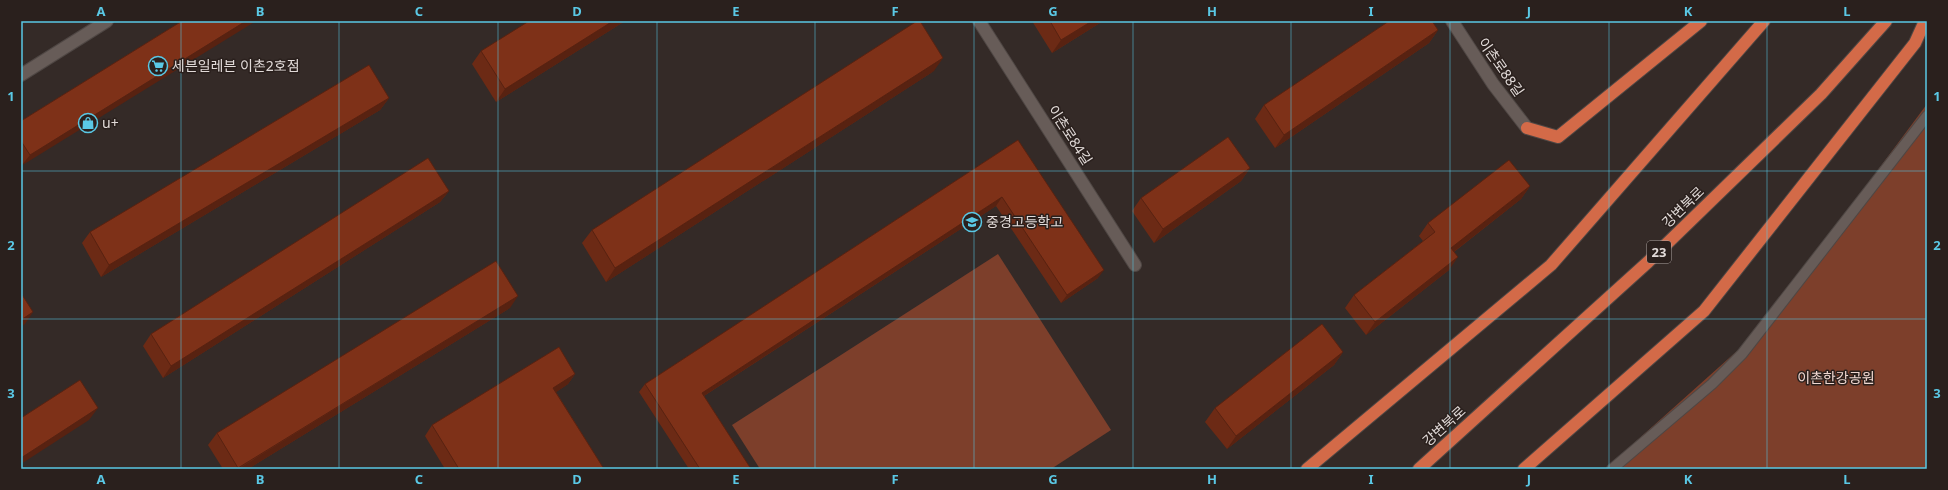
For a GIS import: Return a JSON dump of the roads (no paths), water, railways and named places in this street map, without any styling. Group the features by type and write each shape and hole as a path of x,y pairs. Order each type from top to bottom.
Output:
{"highway":[{"path":"1527,128 1558,137 1701,21"},
{"path":"1306,469 1551,265 1764,21"},
{"name":"강변북로","path":"1419,469 1648,262 1821,94 1886,21"},
{"path":"1524,469 1704,311 1915,43 1926,21"}],"street":[{"path":"21,75 107,21"},
{"name":"이촌로84길","path":"979,21 1135,265"},
{"name":"이촌로88길","path":"1452,21 1493,84 1527,128"}],"lane":[{"path":"1612,469 1712,384 1742,354 1927,116"}],"place":[{"name":"세븐일레븐 이촌2호점","path":"158,66"},
{"name":"u+","path":"88,123"},
{"name":"중경고등학고","path":"972,222"}],"park label":[{"name":"이촌한강공원","path":"1836,378"}]}
